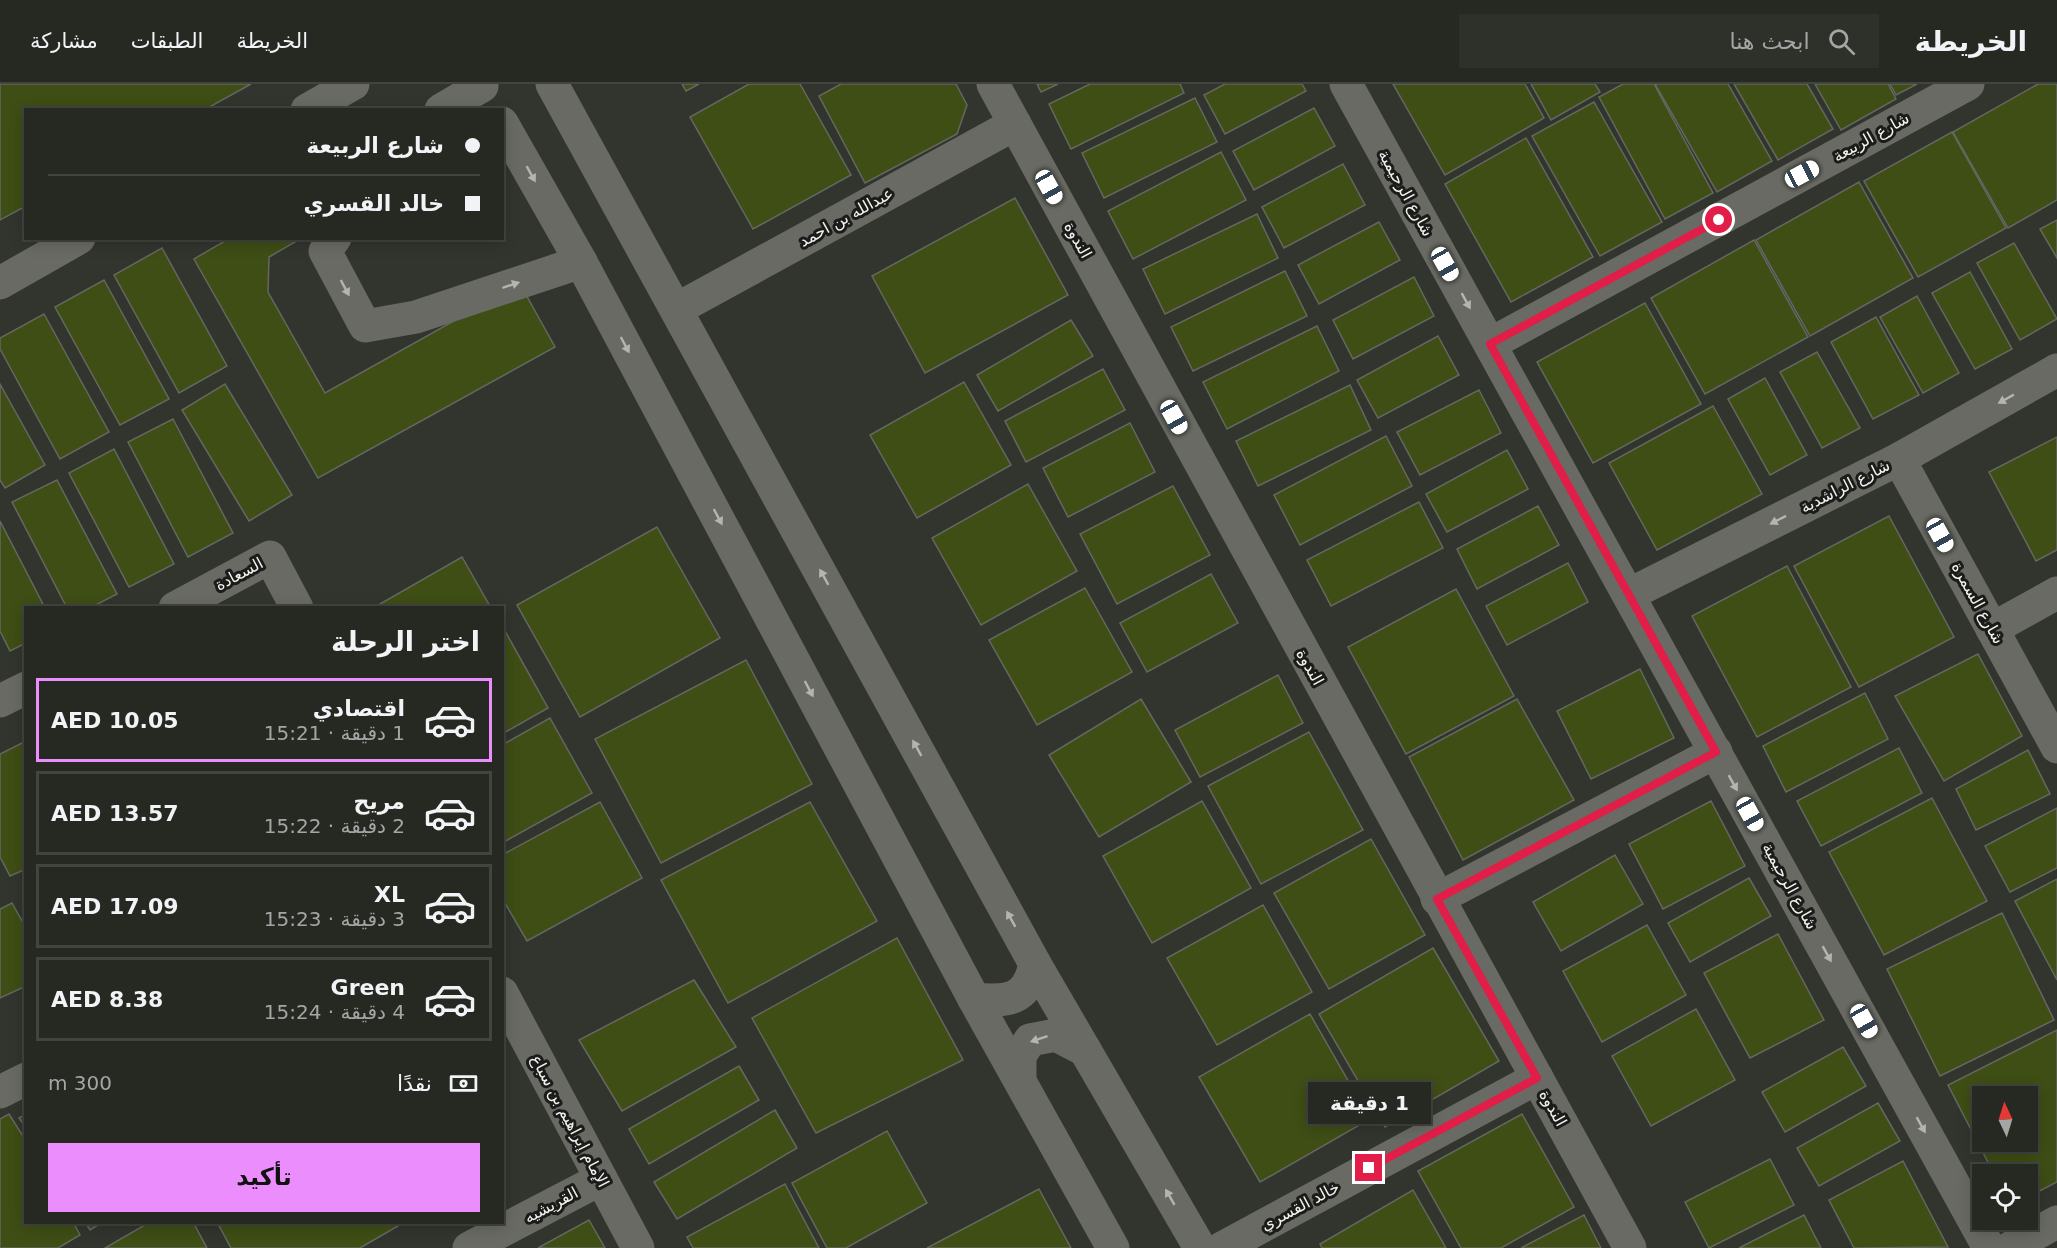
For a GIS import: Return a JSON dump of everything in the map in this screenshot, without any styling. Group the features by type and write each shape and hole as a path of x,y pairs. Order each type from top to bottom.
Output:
{"street":[{"path":"310,108 352,84"},
{"path":"552,84 1035,964 1200,1248"},
{"name":"الندوة","path":"993,84 1630,1248"},
{"name":"شارع الرحيمية","path":"1346,84 1630,594 1989,1248"},
{"name":"شارع الربيعة","path":"1490,344 1968,84"},
{"path":"446,108 486,93"},
{"name":"عبدالله بن احمد","path":"677,309 1015,124"},
{"path":"504,127 580,262 974,999 1113,1248"},
{"path":"0,283 75,240"},
{"path":"333,240 325,251 365,326 416,317 580,262"},
{"name":"شارع الراشدية","path":"1630,594 1899,459 2057,370"},
{"name":"شارع السمرة","path":"1899,459 2057,747"},
{"name":"السعادة","path":"179,606 270,557 296,606"},
{"path":"1992,629 2057,593"},
{"path":"0,701 24,689"},
{"path":"1437,899 1716,752"},
{"path":"974,999 997,1001 1020,994 1031,982 1035,964"},
{"name":"الإمام إبراهيم بن سباع","path":"504,997 638,1248"},
{"path":"1020,1080 1020,1056 1030,1040 1056,1035 1085,1050"},
{"name":"خالد القسري","path":"1222,1248 1537,1078"},
{"path":"0,1092 24,1079"},
{"name":"القريشيه","path":"469,1248 601,1179"},
{"path":"2010,1248 2057,1222"}],"building":[{"path":"0,84 251,84 208,108 24,108 24,207 0,220"},
{"path":"682,84 699,84 686,91"},
{"path":"749,84 800,84 851,175 753,229 690,117"},
{"path":"841,84 956,84 967,105 957,134 865,183 819,96"},
{"path":"1037,84 1058,84 1041,92"},
{"path":"1090,84 1180,84 1184,93 1071,149 1049,104"},
{"path":"1225,84 1302,84 1306,91 1225,134 1204,95"},
{"path":"1393,84 1525,84 1544,118 1445,175"},
{"path":"1531,84 1595,84 1600,92 1551,120"},
{"path":"1623,84 1654,84 1713,193 1665,219 1599,97"},
{"path":"1655,84 1728,84 1772,161 1717,192"},
{"path":"1734,84 1807,84 1833,129 1778,160"},
{"path":"1815,84 1888,84 1896,99 1841,130"},
{"path":"1890,84 1917,84 1896,95"},
{"path":"2038,84 2057,84 2057,200 2008,228 1953,132"},
{"path":"1195,98 1217,142 1104,198 1082,153"},
{"path":"1594,102 1662,222 1600,256 1532,136"},
{"path":"1314,108 1335,146 1254,190 1233,151"},
{"path":"1952,132 2006,228 1918,277 1864,181"},
{"path":"1526,138 1593,257 1511,302 1445,184"},
{"path":"1221,152 1246,200 1133,259 1108,211"},
{"path":"1343,164 1365,205 1284,248 1262,207"},
{"path":"1859,182 1913,278 1810,336 1756,240"},
{"path":"1015,198 1068,295 925,373 872,276"},
{"path":"1257,214 1278,258 1165,314 1143,269"},
{"path":"2057,220 2057,258 2040,229"},
{"path":"1379,222 1400,260 1319,304 1298,265"},
{"path":"227,240 299,240 269,257 268,292 325,393 520,284 555,347 318,478 194,259"},
{"path":"1754,240 1808,337 1705,394 1651,298"},
{"path":"2014,243 2057,319 2020,340 1977,263"},
{"path":"162,248 227,366 179,393 114,275"},
{"path":"1285,271 1307,316 1193,371 1171,327"},
{"path":"1970,272 2012,349 1975,369 1932,293"},
{"path":"1414,277 1434,316 1353,359 1333,320"},
{"path":"104,280 169,399 120,425 55,307"},
{"path":"1917,296 1959,373 1923,393 1880,317"},
{"path":"1645,303 1701,404 1593,463 1537,362"},
{"path":"44,314 109,432 60,459 0,349 0,338"},
{"path":"1876,317 1919,395 1873,419 1831,342"},
{"path":"1071,320 1093,356 998,411 977,375"},
{"path":"1317,326 1339,371 1227,429 1203,382"},
{"path":"1438,336 1459,375 1378,418 1357,380"},
{"path":"1817,352 1860,428 1822,448 1780,372"},
{"path":"1103,369 1125,410 1026,462 1005,421"},
{"path":"1765,378 1807,455 1770,475 1728,399"},
{"path":"964,382 1011,465 917,518 870,435"},
{"path":"0,384 45,465 5,488 0,480"},
{"path":"225,384 292,495 249,521 182,410"},
{"path":"1350,385 1371,430 1258,486 1236,441"},
{"path":"1479,390 1501,433 1420,475 1397,432"},
{"path":"1713,406 1762,494 1657,550 1609,463"},
{"path":"173,419 233,533 188,557 128,442"},
{"path":"1130,423 1155,472 1068,517 1043,468"},
{"path":"1386,436 1412,486 1300,545 1274,495"},
{"path":"2057,437 2057,550 2036,561 1989,472"},
{"path":"114,449 174,564 129,587 69,473"},
{"path":"1507,450 1528,489 1447,532 1426,494"},
{"path":"57,480 117,594 94,606 66,606 12,502"},
{"path":"1028,484 1077,571 981,625 932,538"},
{"path":"1173,486 1210,555 1117,604 1080,534"},
{"path":"1419,502 1443,548 1331,606 1307,560"},
{"path":"1538,506 1559,545 1477,589 1457,549"},
{"path":"1889,516 1954,637 1859,687 1794,566"},
{"path":"0,521 44,606 24,606 24,644 10,651 0,631"},
{"path":"657,527 720,638 580,717 517,605"},
{"path":"462,557 490,606 376,606"},
{"path":"1568,563 1588,602 1507,645 1486,606"},
{"path":"1787,566 1851,687 1757,737 1692,616"},
{"path":"1211,574 1238,623 1147,672 1120,623"},
{"path":"1085,588 1132,672 1037,725 989,640"},
{"path":"1456,589 1514,696 1406,754 1348,647"},
{"path":"504,632 548,708 504,733"},
{"path":"1978,654 2022,736 1944,781 1895,696"},
{"path":"746,660 812,784 661,863 595,739"},
{"path":"1640,669 1674,738 1591,779 1557,711"},
{"path":"1278,675 1303,723 1200,777 1175,730"},
{"path":"1865,693 1888,739 1786,792 1763,746"},
{"path":"1141,699 1191,782 1099,837 1049,755"},
{"path":"1517,699 1574,800 1463,860 1409,757"},
{"path":"550,718 592,793 504,842 504,744"},
{"path":"1309,732 1363,830 1261,884 1208,786"},
{"path":"24,742 24,870 10,876 0,857 0,754"},
{"path":"1899,748 1922,793 1821,846 1797,801"},
{"path":"2028,750 2050,794 1976,830 1956,789"},
{"path":"1932,798 1987,901 1884,955 1829,852"},
{"path":"1202,801 1251,888 1152,943 1103,856"},
{"path":"1711,801 1745,866 1663,909 1629,844"},
{"path":"600,802 642,878 527,941 504,901 504,854"},
{"path":"810,802 877,921 728,1003 661,880"},
{"path":"2057,808 2057,868 2010,892 1985,846"},
{"path":"1371,839 1425,935 1329,989 1274,893"},
{"path":"1615,855 1643,904 1561,951 1533,902"},
{"path":"1749,878 1771,916 1690,962 1668,923"},
{"path":"2057,879 2057,980 2015,901"},
{"path":"12,903 24,924 24,987 0,998 0,909"},
{"path":"1263,905 1312,992 1217,1045 1167,958"},
{"path":"2002,913 2054,1020 1940,1076 1887,969"},
{"path":"1647,925 1686,995 1602,1042 1563,971"},
{"path":"1778,934 1824,1020 1750,1058 1704,973"},
{"path":"897,938 963,1060 816,1133 752,1018"},
{"path":"1433,948 1499,1061 1385,1127 1319,1014"},
{"path":"694,980 736,1047 622,1111 579,1040"},
{"path":"1696,1009 1735,1080 1651,1126 1612,1056"},
{"path":"1310,1014 1370,1119 1260,1182 1199,1077"},
{"path":"2057,1030 2057,1182 2038,1192 2038,1164 1989,1164 1983,1152 2038,1152 2038,1086 1972,1086 1972,1131 1948,1085"},
{"path":"1843,1047 1866,1086 1785,1132 1762,1092"},
{"path":"739,1066 759,1100 649,1164 629,1129"},
{"path":"1878,1103 1900,1141 1819,1186 1797,1148"},
{"path":"775,1110 797,1148 677,1219 654,1182"},
{"path":"9,1114 24,1138 24,1224 74,1224 80,1235 58,1248 0,1248 0,1119"},
{"path":"1522,1114 1574,1207 1501,1248 1461,1248 1418,1171"},
{"path":"24,1115 24,1125 19,1118"},
{"path":"887,1131 927,1203 846,1248 827,1248 792,1183"},
{"path":"1770,1159 1794,1205 1709,1248 1685,1202"},
{"path":"1903,1161 1948,1247 1854,1248 1829,1200"},
{"path":"785,1184 819,1248 693,1248 687,1237"},
{"path":"1039,1189 1071,1248 927,1248"},
{"path":"1413,1190 1446,1248 1322,1248 1320,1244"},
{"path":"1584,1215 1601,1248 1521,1248"},
{"path":"1804,1215 1821,1248 1739,1248"},
{"path":"589,1220 605,1248 538,1248"},
{"path":"86,1224 100,1224 90,1230"},
{"path":"147,1224 194,1224 207,1248 105,1248"},
{"path":"218,1224 402,1224 360,1248 231,1248"}],"route":[{"path":"1369,1168 1537,1078 1437,899 1716,752 1490,344 1719,220"}]}
